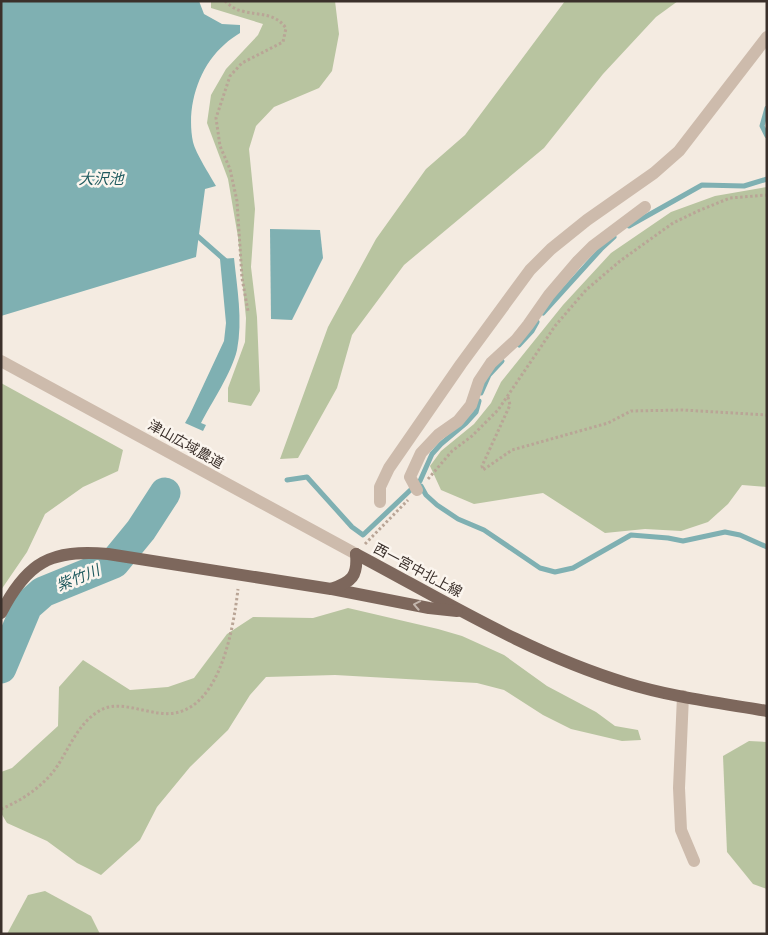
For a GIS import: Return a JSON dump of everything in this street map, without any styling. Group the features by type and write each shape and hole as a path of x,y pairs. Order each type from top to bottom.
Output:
{"main road":[{"path":"1,613 14,588 36,566 48,559 67,554 90,552 331,589 430,608 465,612"},
{"name":"西一宮中北上線","path":"331,589 344,585 355,575 357,565 356,554"},
{"name":"西一宮中北上線","path":"356,554 520,641 578,666 626,683 767,712"}],"street":[{"path":"380,502 380,487 389,468 461,364 530,270 580,226 654,173 679,151 767,36"},
{"path":"417,490 410,477 421,453 438,435 458,421 471,405 479,381 491,362 516,340 549,295 578,261 608,234 645,207"},
{"name":"津山広域農道","path":"1,361 356,554"},
{"path":"683,696 679,788 681,830 694,861"}],"path":[{"path":"225,1 240,11 280,20 286,28 283,42 242,64 230,76 216,118 220,146 230,169 237,201 242,278 248,311"},
{"path":"356,554 452,451 472,436 491,417 508,396 555,326 586,290 620,261 666,228 698,211 730,198 767,195"},
{"path":"508,396 510,404 482,466 483,470 512,450 608,423 631,412 683,410 767,414"},
{"path":"1,808 14,804 32,792 56,767 85,722 100,710 118,705 161,714 186,710 203,698 226,652 240,575"}],"green space":[{"path":"211,1 335,1 339,34 332,71 319,88 274,107 256,126 249,149 255,209 251,267 257,317 260,391 251,406 228,402 228,388 245,342 246,318 238,237 228,179 207,123 211,95 226,69 258,35 263,24 211,8"},
{"path":"565,1 678,1 656,17 603,74 544,148 404,265 352,335 337,388 298,458 280,459 328,327 376,239 426,169 465,135"},
{"path":"767,187 767,487 742,485 728,504 708,522 681,531 645,529 605,533 543,493 474,504 441,490 430,466 441,451 474,424 491,403 501,382 563,305 611,253 671,212 715,196"},
{"path":"1,383 123,450 118,471 83,487 45,514 27,552 1,590"},
{"path":"348,608 462,636 504,655 547,686 596,712 615,726 638,730 641,740 622,741 571,729 543,715 504,690 477,683 335,675 266,677 250,695 228,730 190,767 157,807 140,840 101,875 77,863 47,841 7,823 1,813 1,772 12,768 58,726 59,687 83,660 130,690 168,687 194,678 227,634 253,617 313,618"},
{"path":"749,741 767,742 767,889 753,884 727,852 723,756"},
{"path":"45,891 91,916 100,934 7,934 28,895"}],"water":[{"name":"大沢池","path":"1,1 199,1 204,14 222,24 240,25 240,33 225,44 208,64 201,76 193,102 191,129 193,142 216,186 205,189 196,257 1,316"},
{"path":"270,229 320,230 323,258 292,320 271,319"},
{"path":"234,258 238,292 239,339 234,359 226,377 201,423 206,425 203,431 185,423 224,341 226,323 220,259"}],"waterway":[{"path":"767,108 762,126 767,136"},
{"path":"629,226 702,185 744,186 767,179"},
{"path":"194,233 227,262"},
{"path":"543,313 614,237"},
{"path":"519,345 532,331 537,322"},
{"path":"481,393 489,375 502,361"},
{"path":"287,480 307,477 352,527 363,535 420,481 432,454 476,412 479,401"},
{"path":"421,486 426,495 437,505 458,519 484,530 540,568 555,572 573,568 631,535 683,541 725,532 740,535 767,547"},
{"name":"紫竹川","path":"1,668 27,606 43,592 114,563 141,530 165,493"}]}
